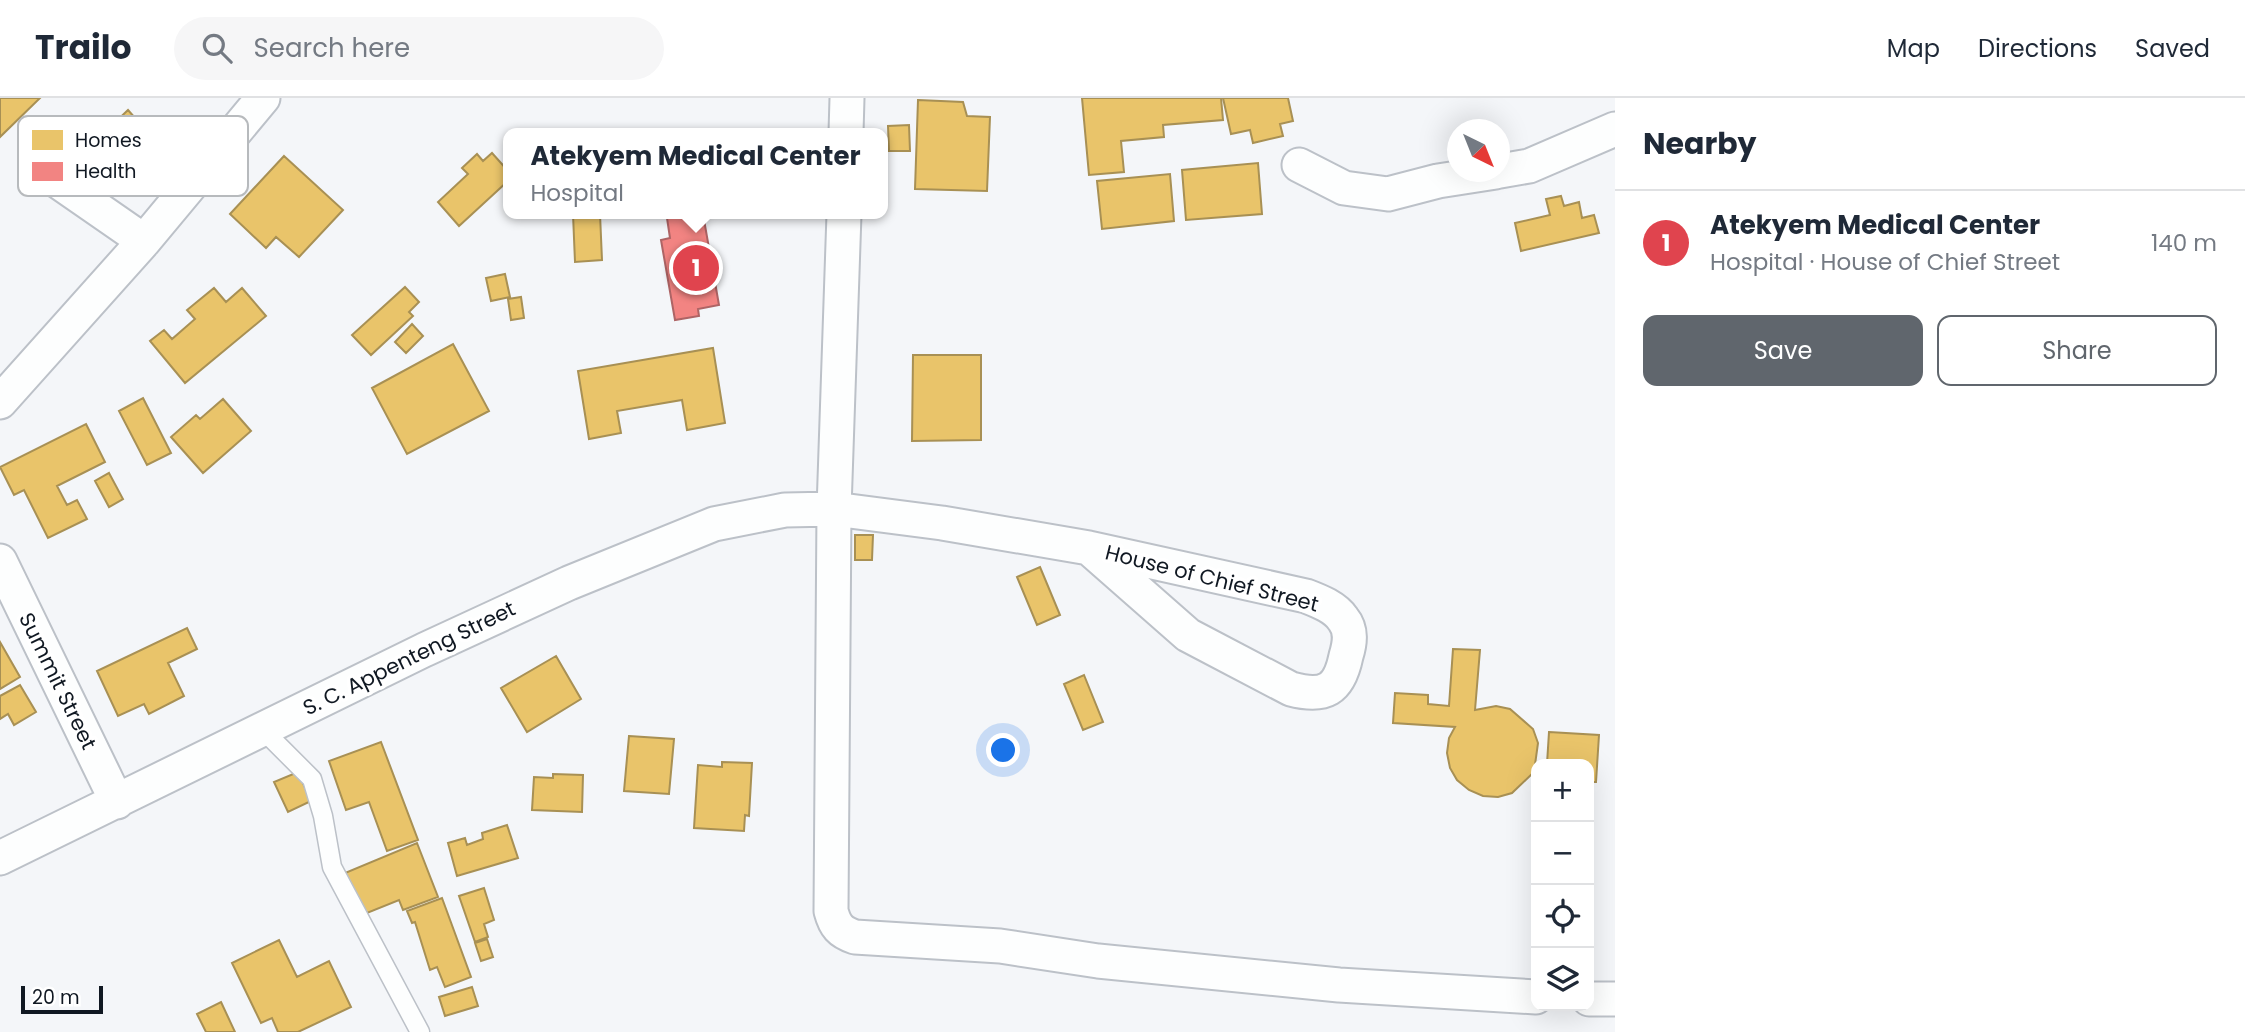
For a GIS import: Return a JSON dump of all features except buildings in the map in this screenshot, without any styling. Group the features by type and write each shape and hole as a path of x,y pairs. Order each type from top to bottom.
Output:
{"street":[{"path":"248,116 263,98"},
{"path":"846,128 848,98"},
{"path":"1510,169 1529,166 1615,128"},
{"path":"1299,165 1344,188 1388,194 1447,180"},
{"path":"78,196 144,241"},
{"path":"0,402 181,196"},
{"path":"844,219 834,509 831,911 842,933 855,937 1000,946 1098,961 1326,984 1531,997"},
{"name":"House of Chief Street","path":"834,509 942,523 1089,548 1318,600 1345,620 1351,638 1342,676 1322,692 1308,693 1280,683 1188,635 1089,548"},
{"name":"S. C. Appenteng Street","path":"0,858 501,612 714,524 785,510 834,509"},
{"name":"Summit Street","path":"0,561 117,802"},
{"path":"1594,999 1615,999"}],"lane":[{"path":"262,729 312,779 323,816 332,867 420,1032"}],"place":[{"name":"Atekyem Medical Center","path":"696,268"}]}
